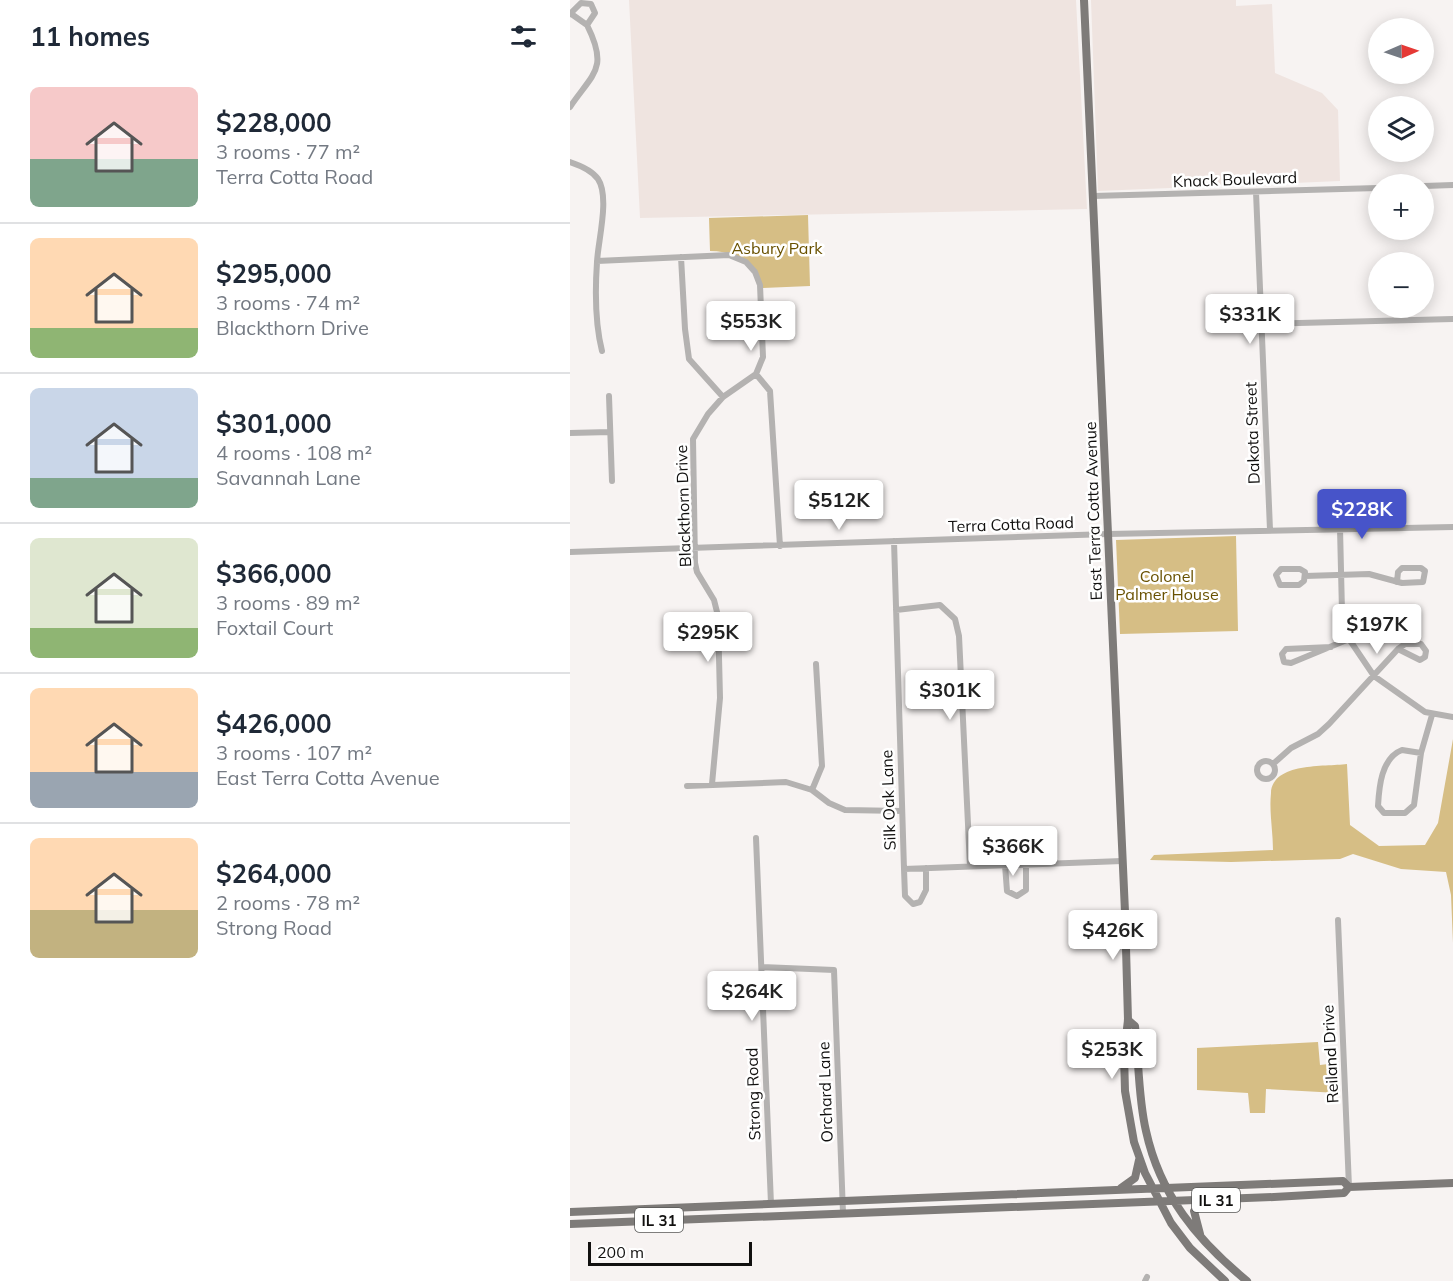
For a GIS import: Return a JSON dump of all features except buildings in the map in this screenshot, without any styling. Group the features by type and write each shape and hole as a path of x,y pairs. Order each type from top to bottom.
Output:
{"main road":[{"name":"East Terra Cotta Avenue","path":"1084,0 1128,1020 1124,1054 1125,1091 1139,1158 1158,1201 1190,1248 1225,1281"},
{"name":"East Terra Cotta Avenue","path":"1128,1020 1135,1026 1146,1132 1166,1188 1172,1201 1207,1245 1247,1281"},
{"path":"1117,1190 1132,1182 1139,1158"},
{"name":"IL 31","path":"570,1212 1152,1188 1343,1182 1350,1187"},
{"name":"IL 31","path":"570,1224 1274,1197 1344,1192 1350,1187 1453,1183"},
{"path":"1207,1245 1197,1227 1194,1211 1202,1204 1217,1199"}],"street":[{"path":"570,107 593,79 597,68 597,57 587,25 570,14 581,3 591,4 595,13 587,25"},
{"path":"570,162 586,168 598,179 602,220 597,261 597,333 602,351"},
{"path":"1434,186 1453,185"},
{"name":"Knack Boulevard","path":"1093,196 1368,188"},
{"name":"Dakota Street","path":"1256,192 1270,530"},
{"path":"597,261 729,255 746,262 755,272 763,302 764,339 763,357 756,374 770,391 780,546"},
{"path":"681,256 689,359 723,397"},
{"path":"1262,324 1453,319"},
{"name":"Blackthorn Drive","path":"712,784 720,698 718,616 714,600 697,572 693,439 708,414 723,397 756,374"},
{"path":"609,396 612,482"},
{"path":"570,433 610,432"},
{"name":"Terra Cotta Road","path":"570,552 1108,534 1453,527"},
{"path":"1341,528 1342,612 1349,639 1374,676 1414,705 1432,714 1453,717"},
{"name":"Silk Oak Lane","path":"894,542 905,896 913,904 920,902 926,890 926,868"},
{"path":"1300,568 1305,576 1299,585 1281,586 1276,579 1277,571 1281,569 1300,568"},
{"path":"1305,576 1369,574 1397,582 1421,582 1425,579 1425,571 1421,568 1402,568 1398,572 1397,582"},
{"path":"896,610 940,605 955,620 958,636 970,866"},
{"path":"1331,646 1286,649 1282,659 1284,662 1291,663 1349,639"},
{"path":"1273,764 1299,742 1318,734 1398,649"},
{"path":"812,790 822,766 816,664"},
{"path":"1421,753 1405,750 1396,752 1379,781 1378,806 1382,812 1405,813 1413,808 1421,753 1432,714"},
{"path":"687,786 794,783 812,790 829,803 846,810 902,811"},
{"name":"Strong Road","path":"756,838 771,1204"},
{"path":"904,869 1122,861"},
{"path":"1005,865 1007,891 1017,896 1026,890 1026,864"},
{"name":"Reiland Drive","path":"1338,920 1350,1187"},
{"name":"Orchard Lane","path":"762,967 834,970 843,1213"}],"shaded area":[{"path":"629,0 1076,0 1087,209 640,218"},
{"path":"1091,0 1236,0 1236,6 1272,4 1275,73 1322,93 1338,110 1340,181 1098,191"}],"green space":[{"name":"Asbury Park","path":"808,215 810,286 763,288 755,272 743,260 728,253 710,251 709,218"},
{"name":"Colonel Palmer House","path":"1236,536 1238,631 1120,634 1116,540"},
{"path":"1453,739 1453,943 1451,895 1446,872 1401,869 1353,854 1340,859 1231,862 1150,860 1154,855 1273,850 1271,793 1274,783 1280,776 1301,768 1347,764 1350,825 1379,846 1425,845 1438,823"},
{"path":"1318,1042 1320,1065 1337,1063 1338,1093 1266,1089 1265,1113 1250,1113 1248,1093 1197,1090 1197,1048"}]}
